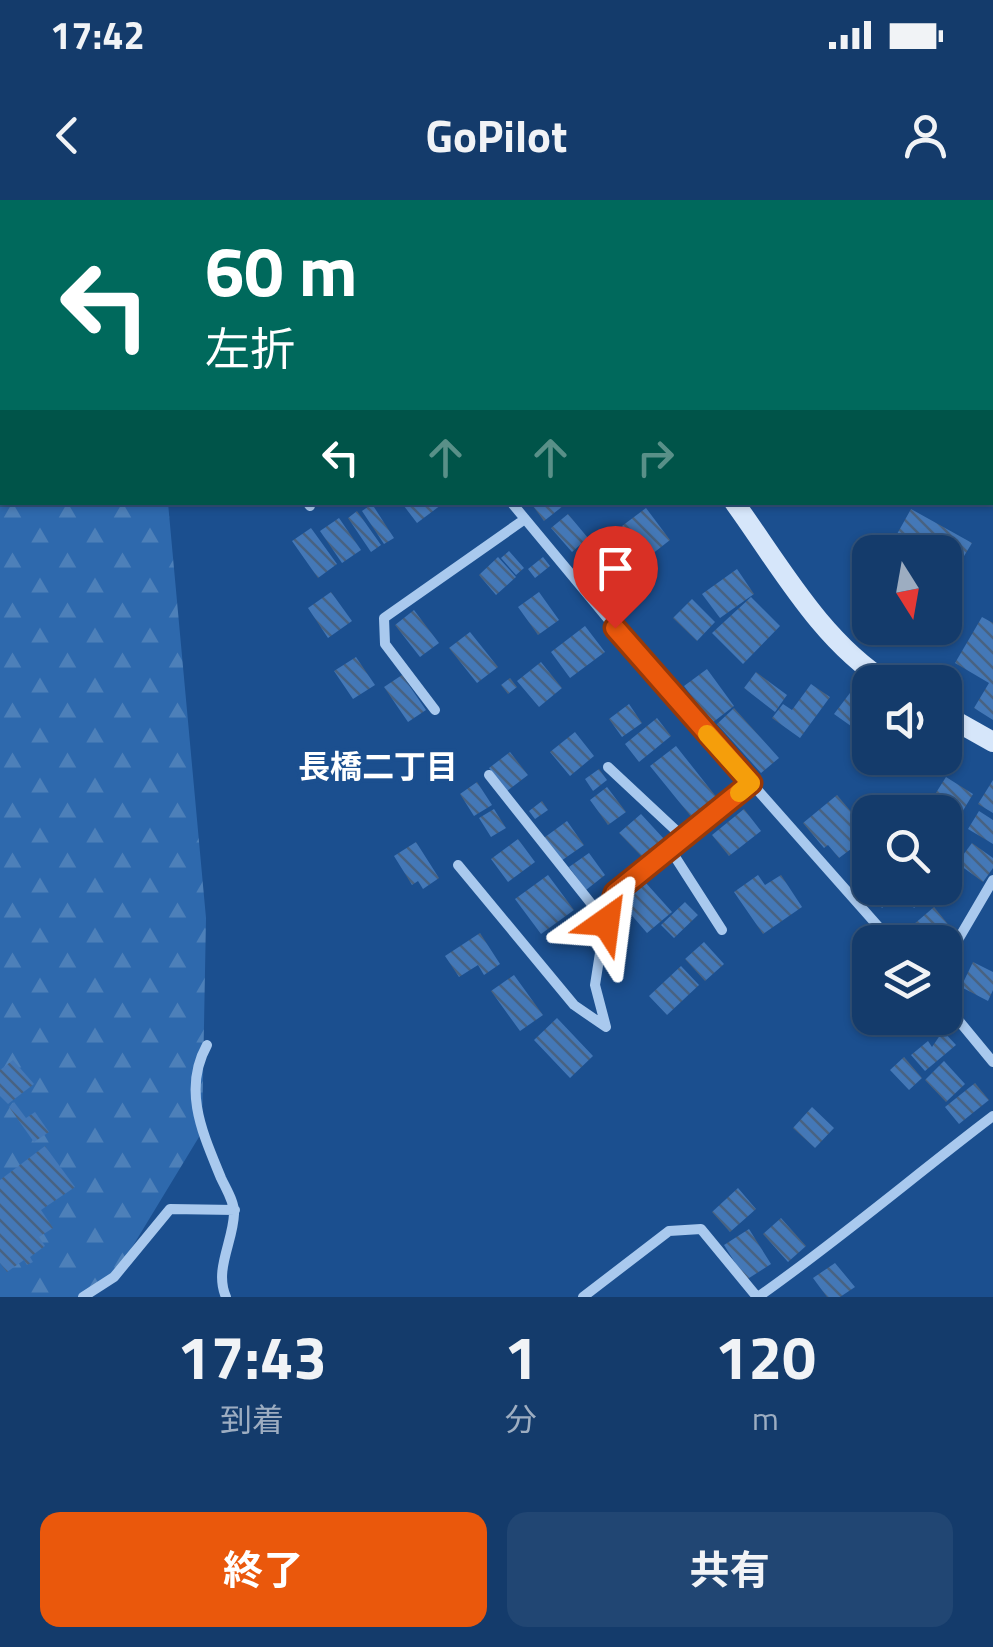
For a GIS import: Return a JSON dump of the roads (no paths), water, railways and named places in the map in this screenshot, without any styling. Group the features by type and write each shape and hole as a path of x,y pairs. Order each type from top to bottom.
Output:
{"street":[{"path":"514,505 638,655 877,925"},
{"path":"736,505 827,630 865,665"},
{"path":"436,710 385,644 384,618 525,520"},
{"path":"962,725 993,742"},
{"path":"608,768 684,838"},
{"path":"489,775 606,922"},
{"path":"458,865 574,1005 606,1027 595,985 615,893 751,783"},
{"path":"670,849 722,930"},
{"path":"962,933 993,880"},
{"path":"962,1025 993,1062"},
{"path":"208,1045 198,1062 194,1096 202,1132 235,1210 220,1283 226,1297"},
{"path":"582,1297 669,1231 701,1228 758,1297 902,1190 993,1116"},
{"path":"83,1297 114,1276 170,1209 235,1210"}],"district":[{"name":"長橋二丁目","path":"378,766"}]}
